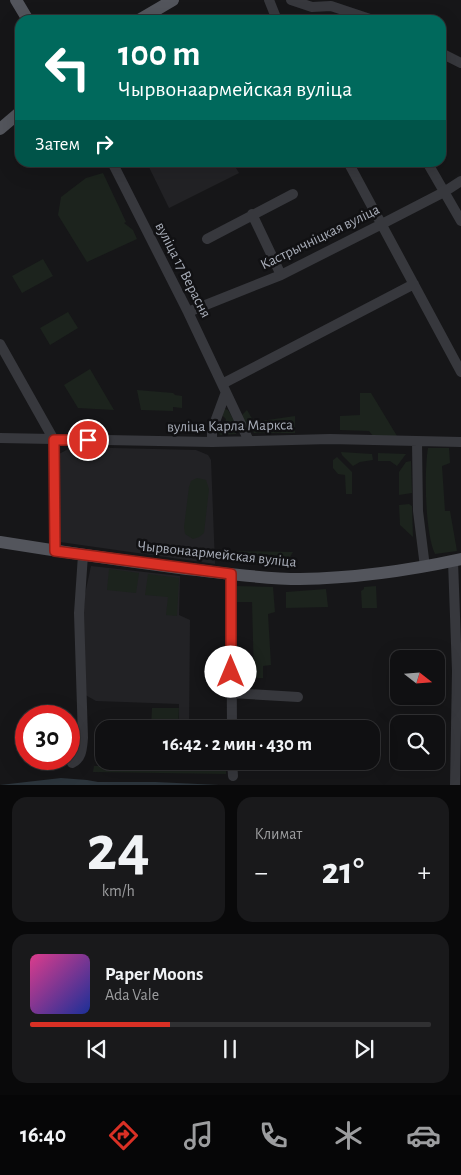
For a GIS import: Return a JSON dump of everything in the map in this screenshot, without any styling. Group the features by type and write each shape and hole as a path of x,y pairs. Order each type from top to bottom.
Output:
{"main road":[{"path":"16,0 25,15"},
{"path":"148,15 174,0"},
{"path":"0,129 15,116"},
{"name":"Чырвонаармейская вуліца","path":"0,542 83,555 276,578 335,578 378,574 457,560"}],"street":[{"path":"268,0 275,15"},
{"path":"291,0 312,7 331,6 351,15"},
{"path":"446,56 461,63"},
{"name":"вуліца 17 Верасня","path":"115,167 188,312 249,441"},
{"path":"350,167 380,226 414,284 461,372"},
{"path":"430,167 461,221"},
{"name":"Кастрычніцкая вуліца","path":"188,312 281,275 380,226 461,181"},
{"path":"207,239 293,194"},
{"path":"252,214 281,275"},
{"path":"212,442 212,430 224,388 414,284"},
{"path":"0,344 54,440 55,551"},
{"name":"вуліца Карла Маркса","path":"0,438 212,442 330,439 461,442"},
{"path":"417,442 418,511 425,567"},
{"path":"80,758 83,738 79,613 83,555"},
{"path":"455,785 457,560"},
{"path":"231,574 232,720"},
{"path":"231,693 298,697"},
{"path":"233,770 233,776"}],"shaded area":[{"path":"149,167 235,167 239,173 169,208"},
{"path":"103,173 126,222 124,223 133,230 137,239 87,262 58,215 61,197 86,178"},
{"path":"43,259 53,276 22,293 12,276"},
{"path":"68,312 78,328 50,345 40,328"},
{"path":"90,369 114,410 78,408 64,385"},
{"path":"137,390 173,393 182,396 182,408 173,407 173,411 141,410"},
{"path":"360,393 371,393 397,436 373,436 369,431 340,430 340,416 360,415"},
{"path":"223,408 228,410 237,426 236,434 220,435 217,430 223,429 226,419 221,414"},
{"path":"247,410 254,422 295,416 295,433 254,433 246,426 242,415"},
{"path":"72,447 196,450 208,455 211,460 215,564 60,542 59,454"},
{"path":"428,448 449,448 450,463 442,466 445,511 450,511 457,551 435,554 432,544 426,502"},
{"path":"341,452 372,454 373,460 360,462 353,466"},
{"path":"378,453 406,454 397,466 390,461 378,461"},
{"path":"337,457 352,472 352,494 346,494 345,475 338,474 333,468 333,460"},
{"path":"411,461 412,493 399,495 399,472 406,462"},
{"path":"197,478 206,480 209,489 204,533 193,539 185,534 184,527 189,487 191,481"},
{"path":"409,504 412,506 413,537 400,525 399,505"},
{"path":"149,546 206,552 206,559 149,553"},
{"path":"232,551 293,552 285,565 233,563"},
{"path":"91,566 180,576 179,615 190,620 189,720 179,720 179,704 96,701 82,693 85,594"},
{"path":"109,569 139,573 136,593 107,590"},
{"path":"148,574 179,578 177,616 166,615 168,597 145,595"},
{"path":"235,586 273,587 275,612 268,614 271,665 263,666 263,678 254,678 252,602 235,602"},
{"path":"376,586 377,608 362,608 361,591 364,587"},
{"path":"326,589 328,607 286,608 286,592"},
{"path":"152,708 179,708 178,720 151,720"},
{"path":"94,766 95,770 226,770 226,774 93,772"},
{"path":"61,778 98,782 219,785 0,785"}],"route":[{"path":"88,440 54,440 55,551 231,574 231,672"}]}
